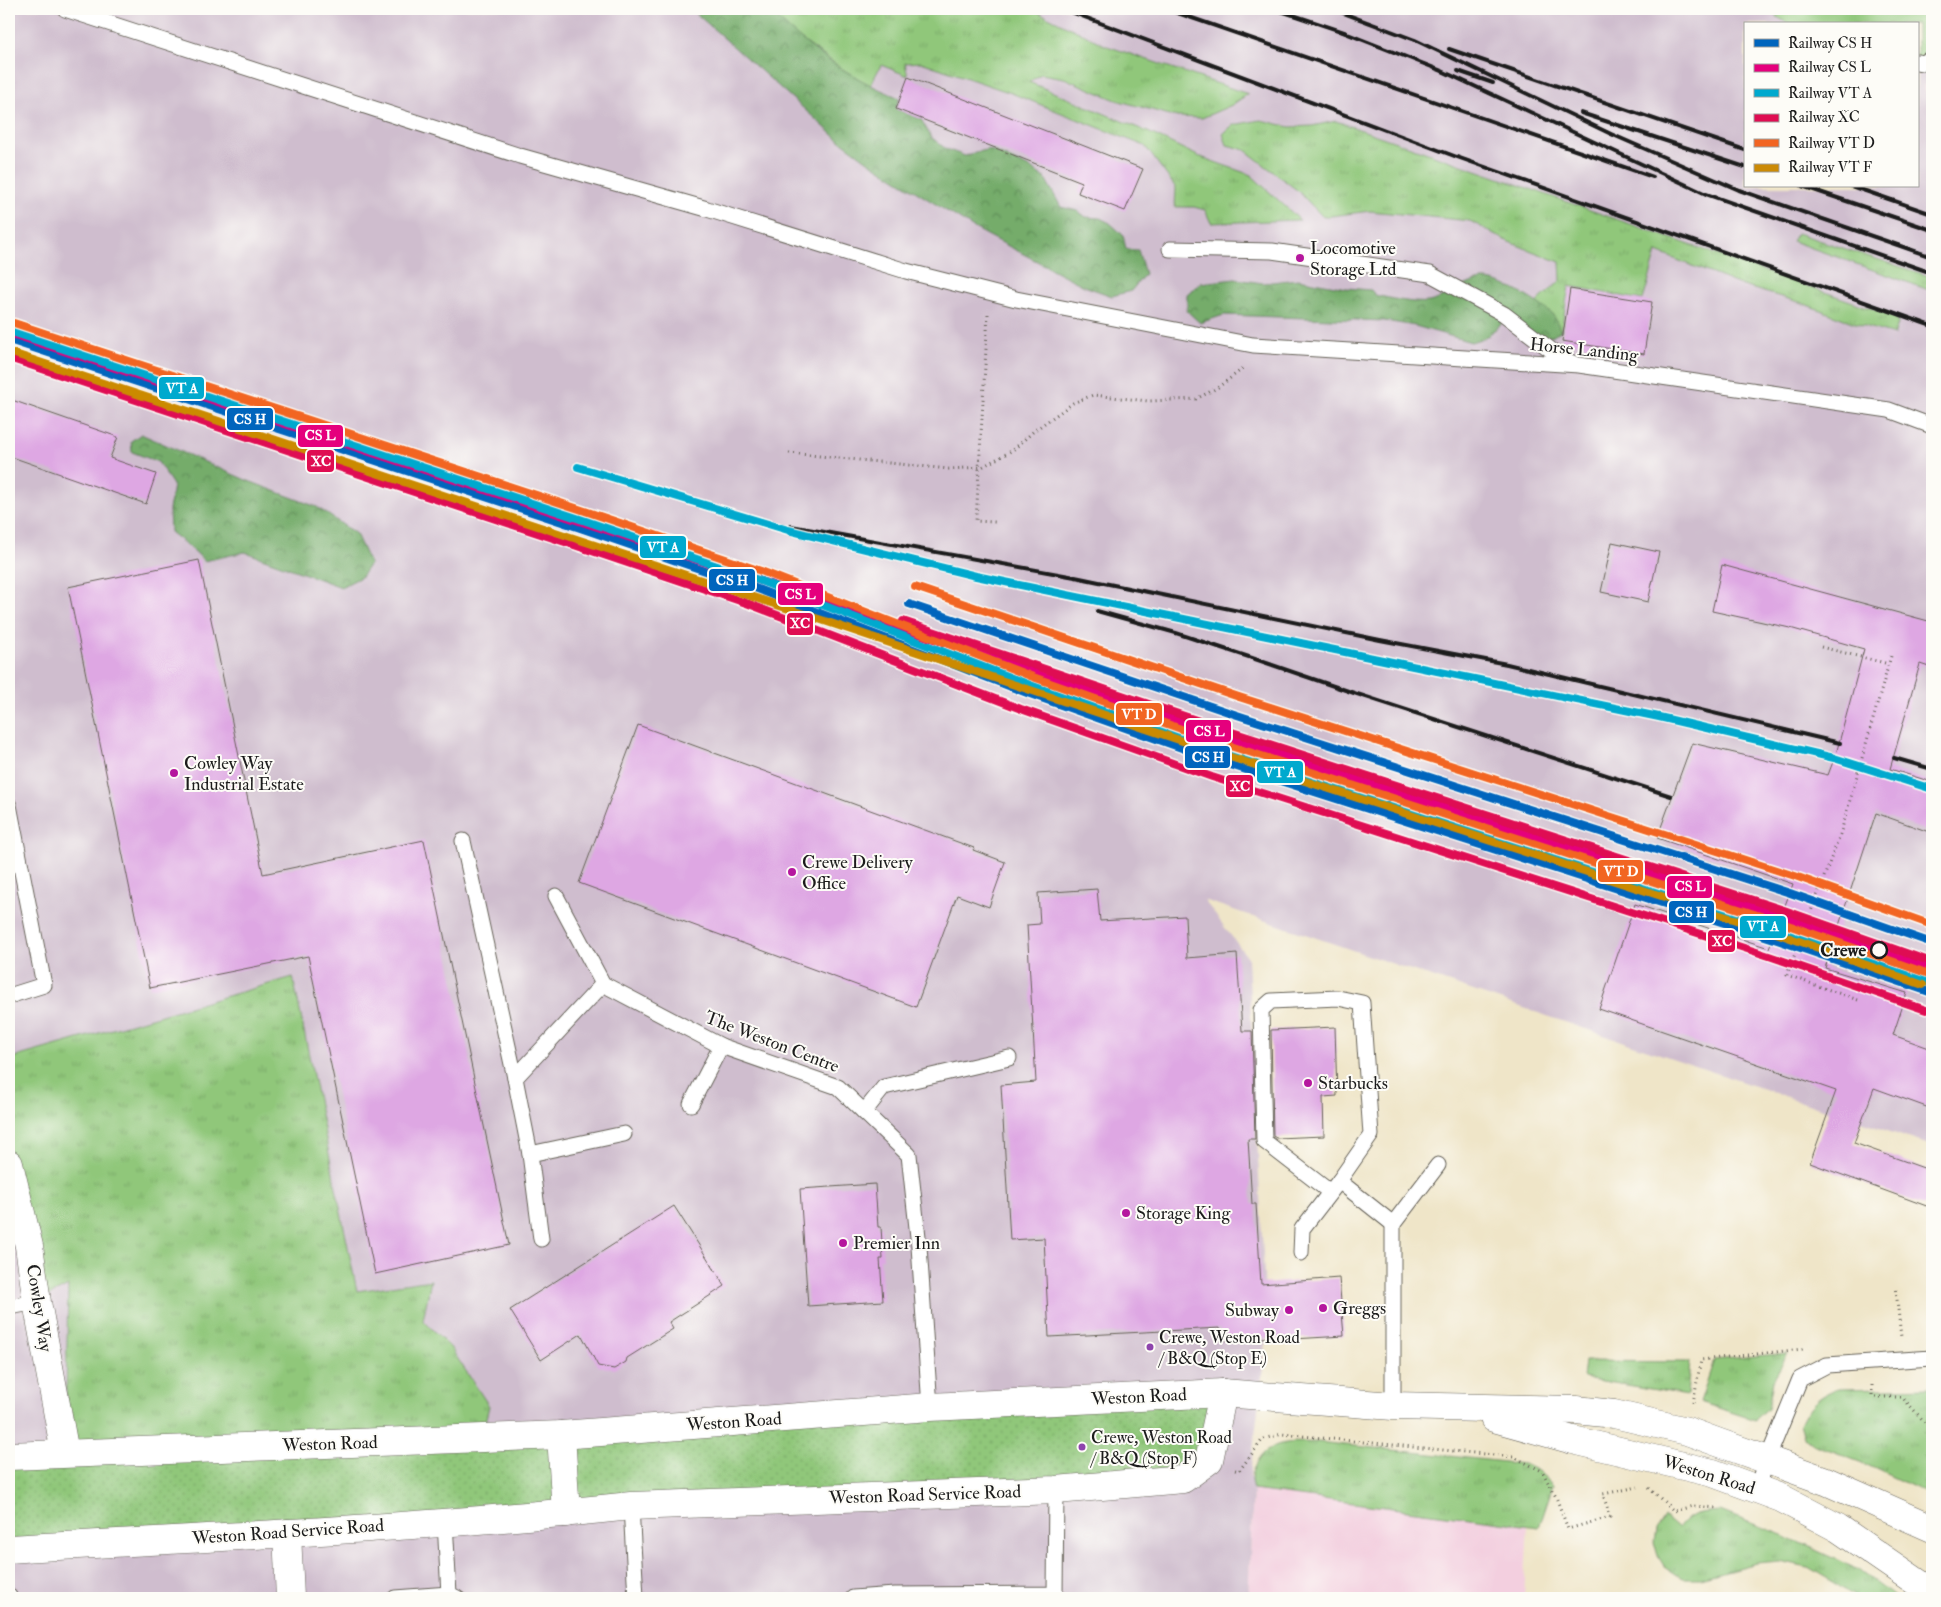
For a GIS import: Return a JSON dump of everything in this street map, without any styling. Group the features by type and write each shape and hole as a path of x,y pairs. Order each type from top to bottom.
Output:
{"main road":[{"name":"Cowley Way","path":"9,1164 29,1246 36,1302 65,1453"},
{"name":"Weston Road","path":"9,1456 561,1435 930,1407 1223,1393 1393,1406 1576,1410 1614,1414 1687,1431 1826,1481 1932,1528"},
{"path":"1209,1460 1223,1393"},
{"name":"Weston Road","path":"1460,1408 1573,1440 1713,1473 1781,1498 1838,1528 1924,1586 1932,1598"},
{"path":"561,1435 566,1513"},
{"name":"Weston Road Service Road","path":"9,1549 287,1533 566,1513 631,1506 1056,1490 1182,1479 1209,1460"},
{"path":"287,1533 290,1598"}],"lane":[{"name":"Horse Landing","path":"65,9 520,156 707,209 906,271 990,292 1253,345 1579,365 1889,410 1932,426"},
{"path":"1918,62 1923,63 1932,58"},
{"path":"1170,249 1272,251 1430,274 1504,314 1564,360 1579,365"},
{"path":"9,805 44,985 9,996"},
{"path":"463,841 530,1154 541,1239"},
{"path":"515,1078 603,984 556,896"},
{"name":"The Weston Centre","path":"603,984 720,1046 838,1087 909,1156 919,1246 930,1407"},
{"path":"1301,1253 1302,1229 1334,1187 1371,1135 1362,1003 1338,998 1271,1001 1261,1010 1264,1141 1334,1187 1393,1224"},
{"path":"691,1104 720,1046"},
{"path":"864,1112 884,1087 1009,1058"},
{"path":"530,1154 624,1134"},
{"path":"1393,1406 1393,1224 1438,1165"},
{"path":"9,1307 36,1302"},
{"path":"1758,1490 1767,1460 1800,1379 1827,1365 1932,1358"},
{"path":"853,1598 895,1595 1055,1596 1056,1490"},
{"path":"631,1506 636,1598"},
{"path":"395,1598 454,1596 445,1522"}],"path":[{"path":"990,292 976,521 996,522"},
{"path":"789,453 949,469 979,467 1013,450 1035,430 1073,403 1093,395 1148,401 1196,399 1217,388 1240,371 1250,358 1253,345"},
{"path":"1821,647 1889,664"},
{"path":"1858,1000 1787,975 1841,832 1891,656"},
{"path":"1894,1340 1902,1339 1896,1290"},
{"path":"1687,1431 1702,1360 1810,1349"},
{"path":"1872,1362 1872,1397 1902,1397 1932,1430"},
{"path":"1209,1460 1239,1472 1263,1440 1282,1434 1514,1457 1542,1471 1556,1497 1568,1529 1610,1517 1603,1494 1646,1486 1674,1511 1693,1506 1724,1508"}],"shaded area":[{"path":"9,9 1734,9 1740,11 1741,9 1764,9 1786,22 1744,22 1744,188 1918,188 1918,71 1930,75 1923,87 1932,100 1932,1146 1204,900 1248,958 1267,1334 1250,1476 1253,1490 1248,1598 1169,1593 1168,1598 9,1598"},
{"path":"1932,74 1932,100 1923,87"},
{"path":"1253,1490 1528,1525 1524,1598 1248,1598"}],"green space":[{"path":"691,9 767,9 813,49 845,71 900,98 896,109 921,119 931,137 946,149 965,156 989,149 1032,169 1045,178 1061,207 1078,211 1086,217 1100,218 1110,223 1123,235 1126,249 1138,250 1145,274 1131,291 1112,296 1084,286 972,227 872,164 838,139"},
{"path":"767,9 1032,9 1107,46 1248,94 1232,105 1202,118 1177,117 1116,100 1064,78 1041,74 1029,82 1148,132 1198,156 1251,175 1300,220 1211,223 1205,210 1194,207 1175,207 1176,188 1145,146 1011,93 921,62 905,63 908,76 881,65 870,86 796,36"},
{"path":"1764,9 1932,9 1932,74 1918,71 1918,22 1786,22"},
{"path":"1261,120 1290,127 1312,126 1336,121 1896,317 1898,324 1894,335 1852,322 1799,302 1743,286 1657,252 1643,300 1569,286 1561,331 1537,324 1536,303 1561,280 1560,262 1509,242 1470,221 1370,211 1323,217 1298,191 1245,150 1227,145 1223,134 1233,125"},
{"path":"1797,233 1932,277 1932,291 1792,241"},
{"path":"1235,279 1263,283 1298,279 1346,288 1371,290 1375,295 1416,302 1435,300 1476,281 1491,281 1519,292 1546,309 1553,316 1561,331 1542,340 1507,318 1487,337 1471,342 1415,326 1385,321 1224,315 1200,323 1187,311 1187,294 1200,283"},
{"path":"141,434 246,480 317,507 356,534 370,564 361,577 341,587 245,552 204,561 170,532 169,510 173,485 158,462 132,452 131,441"},
{"path":"293,977 357,1291 431,1280 423,1320 450,1347 489,1406 481,1438 65,1453 68,1286 37,1302 9,1176 9,1059"},
{"path":"1788,1353 1773,1380 1768,1408 1755,1420 1700,1402 1714,1360"},
{"path":"1585,1361 1690,1362 1687,1395 1583,1378"},
{"path":"1932,1387 1932,1496 1865,1464 1815,1445 1804,1437 1800,1425 1807,1412 1815,1402 1831,1391 1838,1389"},
{"path":"1223,1393 1209,1460 1183,1479 9,1549 9,1456"},
{"path":"1318,1442 1524,1464 1538,1471 1553,1485 1539,1527 1253,1490 1251,1480 1253,1471 1256,1464 1268,1450 1282,1444"},
{"path":"1720,1511 1787,1537 1859,1570 1896,1598 1855,1598 1835,1583 1808,1567 1780,1561 1756,1563 1700,1578 1682,1578 1664,1566 1658,1556 1654,1542 1656,1529 1664,1516 1678,1528 1687,1518 1696,1514"}],"building":[{"path":"908,77 1143,169 1125,211 1078,193 1082,182 896,109"},
{"path":"1570,289 1652,302 1644,354 1562,341"},
{"path":"9,399 118,437 110,458 156,474 146,504 9,456"},
{"path":"1612,542 1659,552 1648,602 1601,592"},
{"path":"199,560 263,874 424,840 509,1245 375,1274 308,956 150,988 68,587"},
{"path":"1722,565 1932,622 1932,668 1920,664 1890,769 1932,782 1932,833 1876,813 1825,968 1907,993 1893,1035 1932,1049 1932,1109 1874,1088 1854,1143 1932,1171 1932,1208 1810,1163 1836,1091 1599,1009 1635,904 1769,948 1793,884 1657,838 1692,743 1828,775 1836,754 1864,649 1790,628 1712,611"},
{"name":"Crewe Delivery Office","path":"638,725 974,848 973,850 1005,862 989,907 957,895 916,1007 579,883"},
{"path":"1097,889 1100,921 1185,916 1187,958 1237,954 1242,1031 1252,1031 1255,1139 1248,1139 1252,1204 1256,1204 1261,1284 1339,1278 1344,1336 1276,1340 1275,1337 1221,1341 1220,1328 1049,1337 1044,1238 1010,1240 1001,1085 1036,1082 1027,925 1040,924 1038,893"},
{"name":"Starbucks","path":"1335,1027 1337,1096 1323,1097 1324,1136 1276,1138 1273,1136 1271,1030"},
{"name":"Premier Inn","path":"875,1184 878,1227 881,1227 883,1259 880,1259 883,1301 808,1306 800,1189"},
{"path":"674,1206 725,1286 669,1322 673,1329 627,1358 626,1362 614,1369 598,1366 581,1334 541,1360 510,1310"}],"railway":[{"path":"1063,9 1457,157 1932,326"},
{"path":"1166,9 1653,177"},
{"path":"1275,9 1347,33"},
{"path":"1338,11 1415,40 1611,134 1739,190 1932,257"},
{"path":"1340,31 1442,71 1706,194 1932,273"},
{"path":"1449,49 1744,150"},
{"path":"1458,71 1493,83"},
{"path":"1581,113 1744,167"},
{"path":"1808,188 1932,230"},
{"path":"1857,188 1932,214"},
{"path":"791,526 1075,577 1380,640 1507,664 1840,743"},
{"path":"1097,611 1176,633 1671,796"},
{"path":"1894,758 1932,769"}],"transit line":[{"path":"14,323 761,571 1033,677 1224,744 1779,922 1932,975"},
{"path":"12,332 583,520 758,580 1030,685 1221,753 1777,931 1932,984"},
{"path":"9,333 758,580 1226,737 1781,916 1929,968"},
{"path":"9,340 580,528 755,588 1027,693 1218,761 1774,939 1932,993"},
{"path":"9,352 753,597 1221,754 1776,933 1923,985"},
{"path":"578,467 788,530 976,576 1659,717 1834,758 1932,789"},
{"path":"915,587 1239,697 1795,876 1932,925"},
{"path":"909,604 1234,714 1790,893 1932,943"}],"rail line":[{"name":"XC","path":"9,358 749,604 1021,709 1212,777 1769,956 1926,1010"},
{"name":"XC","path":"903,621 1229,731 1784,910 1926,960"}],"place":[{"name":"Locomotive Storage Ltd","path":"1300,258"},
{"name":"Cowley Way Industrial Estate","path":"174,773"},
{"name":"Crewe Delivery Office","path":"792,872"},
{"name":"Crewe","path":"1879,950"},
{"name":"Starbucks","path":"1308,1083"},
{"name":"Storage King","path":"1126,1213"},
{"name":"Premier Inn","path":"843,1243"},
{"name":"Greggs","path":"1323,1308"},
{"name":"Subway","path":"1289,1310"},
{"name":"Crewe, Weston Road / B&Q (Stop E)","path":"1150,1347"},
{"name":"Crewe, Weston Road / B&Q (Stop F)","path":"1082,1447"}]}
